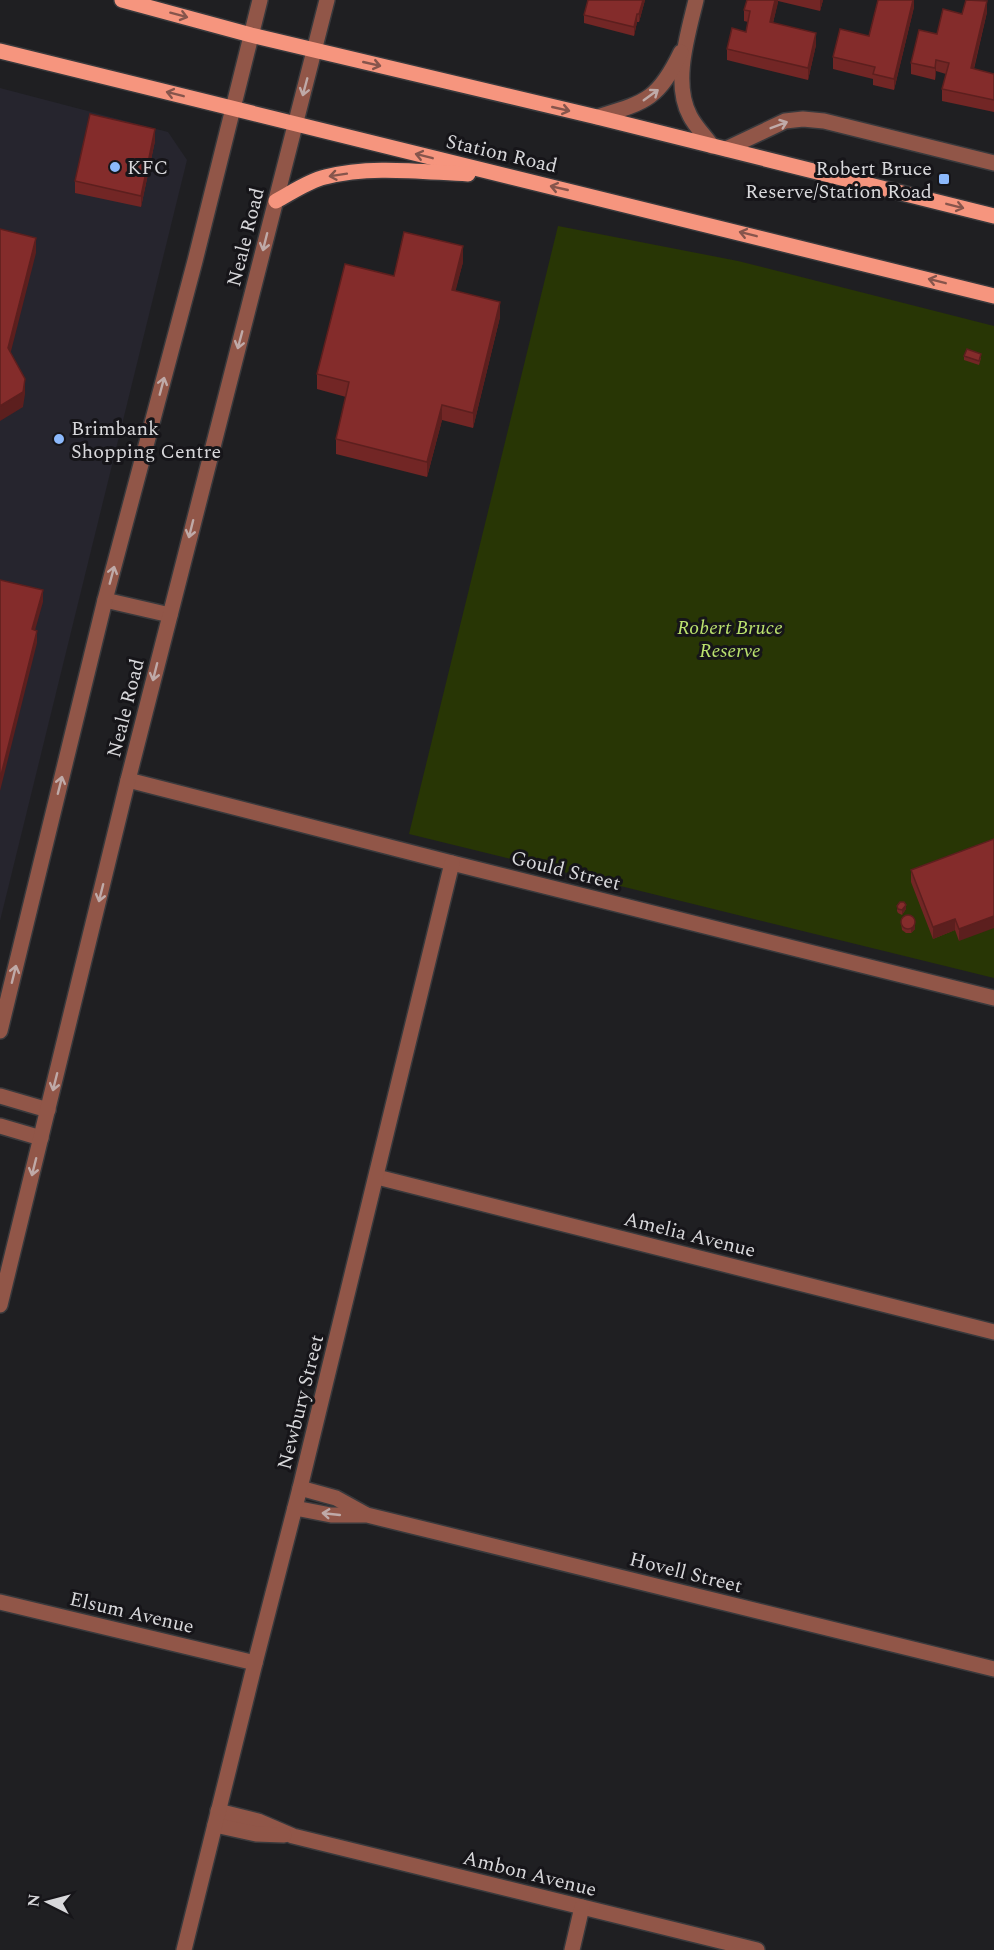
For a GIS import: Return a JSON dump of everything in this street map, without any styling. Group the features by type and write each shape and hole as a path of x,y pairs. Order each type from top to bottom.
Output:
{"main road":[{"path":"122,0 250,35 597,117 994,216"},
{"name":"Station Road","path":"0,51 994,296"},
{"path":"276,201 323,177 344,174 371,171 501,175"}],"street":[{"path":"0,1031 105,600 195,261 260,0"},
{"name":"Neale Road","path":"0,1305 128,780 327,0"},
{"path":"696,0 685,44 683,98 690,116 719,148 785,121 803,119 824,121 994,163"},
{"path":"597,117 634,106 654,94 667,81 685,44"},
{"path":"105,600 170,615"},
{"name":"Gould Street","path":"128,780 994,998"},
{"name":"Newbury Street","path":"184,1950 377,1177 452,863"},
{"path":"0,1096 48,1110"},
{"path":"0,1126 41,1138"},
{"name":"Amelia Avenue","path":"377,1177 994,1332"},
{"name":"Hovell Street","path":"300,1488 336,1498 367,1515"},
{"name":"Hovell Street","path":"295,1508 331,1515 367,1515 994,1670"},
{"name":"Elsum Avenue","path":"0,1602 255,1663"},
{"name":"Ambon Avenue","path":"216,1818 256,1834 293,1836 757,1950"},
{"path":"572,1950 582,1907"}],"shaded area":[{"name":"Brimbank Shopping Centre","path":"0,88 168,132 187,160 0,921"}],"green space":[{"name":"Robert Bruce Reserve","path":"558,226 738,261 994,326 994,978 409,834"}],"building":[{"path":"588,0 643,0 634,27 584,15"},
{"path":"747,0 775,0 770,22 816,33 808,68 727,49 732,28 746,32 750,11 744,10"},
{"path":"878,0 913,0 894,79 873,74 875,67 833,57 840,29 869,36"},
{"path":"966,0 987,1 971,68 994,74 994,100 942,89 949,63 936,60 935,68 911,63 919,30 937,34 943,9 962,14"},
{"name":"KFC","path":"90,114 155,129 141,196 75,181"},
{"path":"0,229 36,238 8,348 25,379 23,392 0,406"},
{"path":"404,232 463,246 452,290 500,302 473,413 442,405 427,462 336,439 349,382 317,374 345,264 394,276"},
{"path":"967,349 981,354 979,361 964,356"},
{"path":"0,580 43,590 32,629 37,631 0,779"},
{"path":"994,839 994,916 959,929 955,919 933,927 911,870"},
{"path":"900,902 906,905 902,910 897,906"},
{"path":"908,915 913,917 915,922 913,927 908,929 903,927 901,922 903,917"}],"place":[{"name":"KFC","path":"115,167"},
{"name":"Robert Bruce Reserve/Station Road","path":"944,179"},
{"name":"Brimbank Shopping Centre","path":"59,439"}]}
